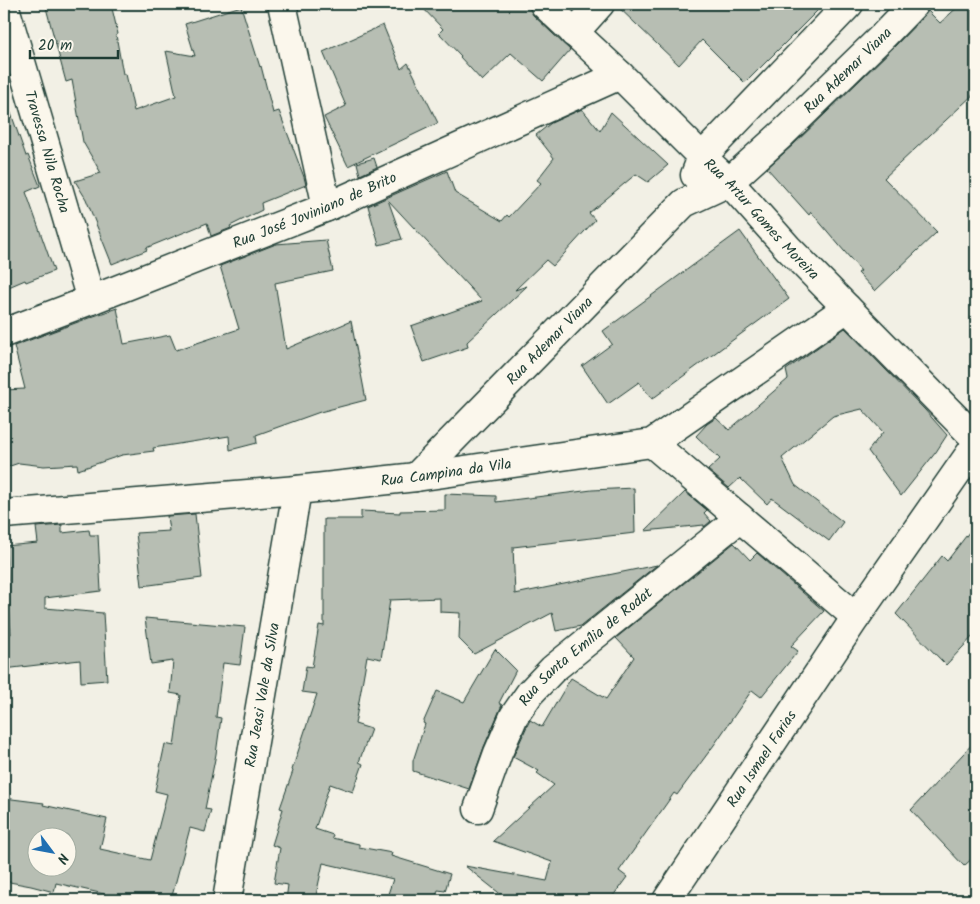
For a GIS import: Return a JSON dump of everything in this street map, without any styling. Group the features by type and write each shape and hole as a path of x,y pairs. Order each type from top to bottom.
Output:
{"street":[{"name":"Travessa Nila Rocha","path":"4,4 91,300"},
{"path":"282,4 328,207"},
{"name":"Rua Artur Gomes Moreira","path":"544,4 620,75 729,182 788,248 976,439"},
{"path":"574,33 600,4"},
{"name":"Rua Ademar Viana","path":"684,203 702,157 849,4"},
{"name":"Rua Ademar Viana","path":"416,477 684,203 729,182 782,134 914,4"},
{"name":"Rua José Joviniano de Brito","path":"4,333 328,207 620,75"},
{"name":"Rua Campina da Vila","path":"4,514 297,490 416,477 652,442 847,308"},
{"path":"652,442 856,617"},
{"name":"Rua Ismael Farias","path":"667,900 856,617 976,445"},
{"name":"Rua Jeasi Vale da Silva","path":"227,900 297,490"},
{"name":"Rua Santa Emília de Rodat","path":"478,810 498,753 514,716 530,693 554,669 740,518"}],"building":[{"path":"45,4 111,4 118,34 116,35 123,74 126,74 134,111 176,96 166,51 195,56 185,24 241,6 261,66 273,113 279,111 306,185 261,203 262,210 230,226 231,228 211,236 207,223 112,264 86,199 75,181 101,173 83,142 72,80 66,82"},
{"path":"419,4 526,4 533,15 570,50 543,81 511,53 482,81 439,33 443,29"},
{"path":"615,4 824,4 745,83 702,40 679,65"},
{"path":"961,4 976,4 976,92 884,178 937,232 875,291 858,273 861,271 811,212 809,215 767,168 895,46 928,11 940,23"},
{"path":"383,25 401,69 408,63 438,123 348,166 324,117 346,106 323,52"},
{"path":"4,102 7,102 26,156 28,155 40,186 26,192 54,271 4,289"},
{"path":"582,109 600,131 611,112 668,165 648,182 636,174 589,213 595,220 553,266 546,260 515,290 527,286 467,342 468,347 424,362 411,326 482,301 388,200 402,239 379,245 368,206 447,171 455,193 502,221 507,215 509,217 541,183 537,180 554,158 536,135 551,123"},
{"path":"374,158 377,167 360,175 357,163"},
{"path":"740,231 789,299 652,399 639,382 608,404 582,366 612,344 603,331"},
{"path":"326,240 333,271 275,283 286,349 351,321 366,400 320,412 256,435 257,443 230,450 229,436 153,448 154,451 122,455 78,470 77,464 44,466 19,463 4,468 4,390 25,389 14,346 117,308 124,344 170,335 176,350 239,329 220,266 276,244"},
{"path":"845,328 947,435 901,496 868,451 883,432 862,409 833,416 782,458 795,485 843,522 829,541 772,498 767,504 740,478 729,488 708,470 720,459 696,436 707,424 716,418 729,430 788,379 786,370"},
{"path":"634,488 635,533 513,547 515,594 657,565 581,626 556,631 552,613 474,654 459,639 460,613 440,612 440,598 390,600 381,659 367,656 355,724 371,729 359,762 363,764 353,792 330,784 315,829 333,835 332,838 359,844 359,847 392,853 391,856 450,874 445,891 438,890 434,900 386,900 393,879 323,863 315,900 286,900 288,885 274,883 280,848 272,845 283,809 280,808 317,694 302,692 306,666 312,667 319,625 324,626 324,519 361,519 361,511 400,513 400,511 445,510 445,494 496,496 496,502 592,490"},
{"path":"685,492 707,510 704,513 711,521 704,527 704,525 645,531"},
{"path":"195,514 202,578 142,586 136,533 169,531 167,516"},
{"path":"976,523 976,633 946,665 896,614 942,556 947,561"},
{"path":"62,525 62,533 89,530 90,535 98,535 101,591 45,598 45,608 103,613 107,680 81,682 80,660 4,669 4,635 11,634 5,546 38,543 36,527"},
{"path":"734,543 750,560 757,553 824,611 791,646 798,651 761,697 752,690 677,795 674,793 619,871 627,877 610,900 508,900 465,866 547,881 552,862 493,841 554,785 537,773 539,771 513,757 530,720 542,727 571,678 606,699 634,657 616,638"},
{"path":"145,618 245,627 240,665 223,663 216,717 221,718 205,809 211,810 205,832 190,828 171,900 103,900 104,894 56,883 54,892 4,881 4,798 44,803 43,805 107,819 100,849 150,860 167,794 155,791 165,744 174,746 181,695 170,693 173,661 151,664"},
{"path":"495,649 516,670 499,703 502,705 469,789 413,771 413,761 425,724 423,723 437,691 464,702"},
{"path":"976,740 976,855 964,866 911,810"}]}
